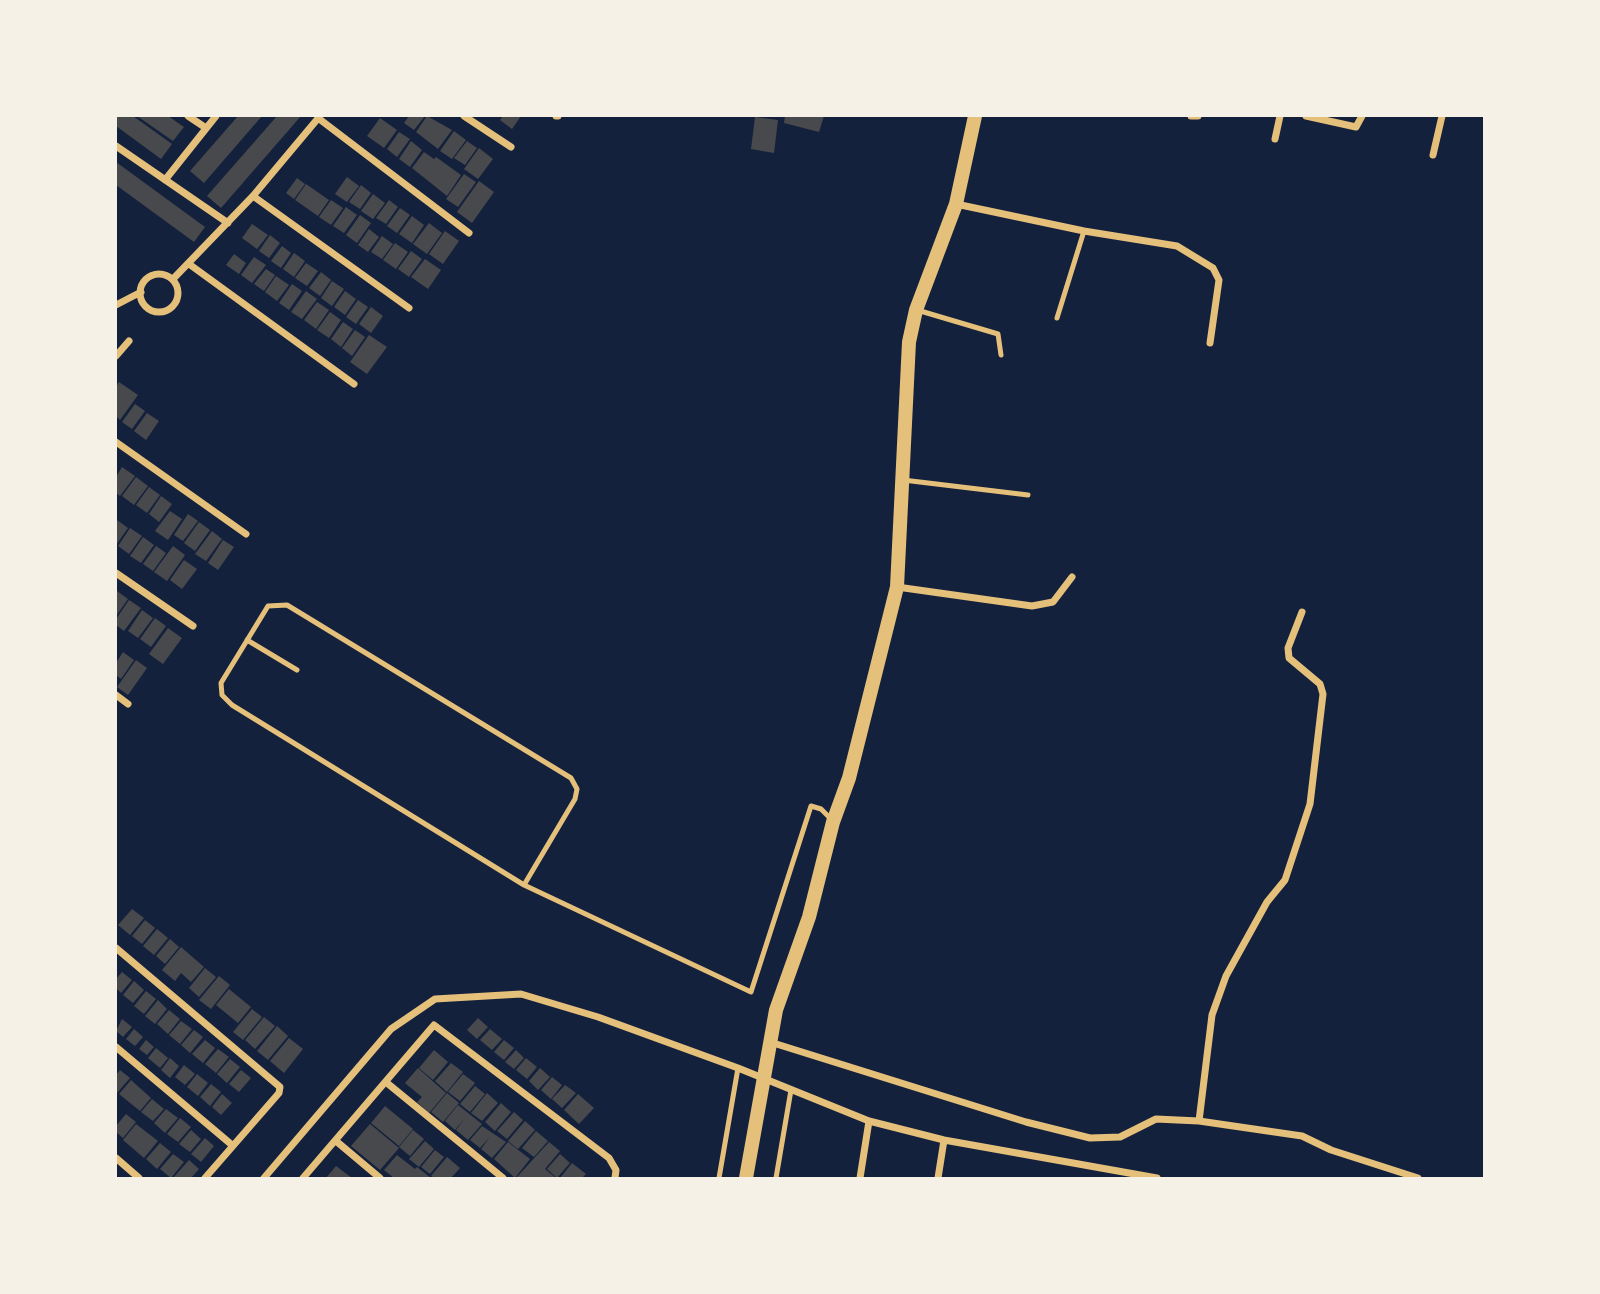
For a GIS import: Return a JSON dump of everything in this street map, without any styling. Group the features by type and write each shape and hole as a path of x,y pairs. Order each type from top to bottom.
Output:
{"main road":[{"path":"746,1178 776,1010 809,917 833,822 849,778 897,587 909,342 916,310 956,204 975,116"}],"street":[{"path":"188,116 206,128"},
{"path":"165,180 216,116"},
{"path":"464,116 511,147"},
{"path":"1191,116 1198,116"},
{"path":"1275,139 1280,116"},
{"path":"1306,116 1356,127 1362,116"},
{"path":"1433,155 1442,116"},
{"path":"173,279 253,196 319,117 469,233"},
{"path":"116,146 228,223"},
{"path":"253,196 409,308"},
{"path":"956,204 1084,231 1177,246 1213,268 1219,280 1210,343"},
{"path":"189,264 354,384"},
{"path":"116,303 141,292 149,277 162,274 173,279 178,296 166,310 149,308 141,292"},
{"path":"116,356 129,341"},
{"path":"116,442 246,534"},
{"path":"116,573 192,626"},
{"path":"897,587 1032,606 1053,602 1072,578"},
{"path":"1199,1121 1213,1015 1221,989 1251,930 1285,880 1310,804 1323,694 1320,684 1289,658 1288,648 1302,612"},
{"path":"116,695 128,704"},
{"path":"116,948 277,1082 279,1093 205,1178"},
{"path":"264,1178 391,1029 435,999 522,994 598,1017 763,1077 870,1121 944,1140 1157,1178"},
{"path":"303,1178 434,1025 609,1158 616,1170 615,1178"},
{"path":"769,1042 1026,1122 1090,1138 1120,1137 1156,1119 1199,1121 1302,1136 1331,1150 1418,1178"},
{"path":"116,1047 232,1145"},
{"path":"387,1083 503,1178"},
{"path":"860,1178 870,1121"},
{"path":"938,1178 944,1140"},
{"path":"337,1141 380,1178"},
{"path":"116,1158 139,1178"}],"lane":[{"path":"1057,318 1084,231"},
{"path":"916,310 998,334 1002,344 1001,355"},
{"path":"903,480 1028,495"},
{"path":"524,885 575,799 577,789 571,778 287,605 278,603 268,606 221,683 222,695 232,705 524,885 751,992 811,806 821,809 833,822"},
{"path":"247,640 297,670"},
{"path":"719,1178 738,1068"},
{"path":"776,1178 791,1090"}],"building":[{"path":"116,116 133,116 172,144 161,159 116,126"},
{"path":"137,116 168,116 184,127 173,141"},
{"path":"238,116 262,116 204,183 190,171"},
{"path":"277,116 301,116 221,208 207,196"},
{"path":"409,116 425,116 414,130 404,123"},
{"path":"427,116 452,130 438,149 416,132"},
{"path":"503,116 521,116 512,129 500,120"},
{"path":"785,116 824,116 819,132 784,123"},
{"path":"755,117 778,120 774,153 751,149"},
{"path":"380,118 397,130 384,148 367,136"},
{"path":"454,131 466,140 452,159 440,151"},
{"path":"399,132 410,139 397,157 387,149"},
{"path":"411,141 422,150 410,167 399,159"},
{"path":"467,141 477,148 465,165 454,158"},
{"path":"479,148 493,159 478,179 464,169"},
{"path":"424,152 461,175 447,196 412,168"},
{"path":"116,162 205,227 194,242 116,185"},
{"path":"464,174 476,182 458,207 446,199"},
{"path":"347,177 359,186 347,202 335,194"},
{"path":"297,178 305,184 294,199 286,193"},
{"path":"479,181 494,192 472,223 457,212"},
{"path":"306,184 329,200 318,216 295,200"},
{"path":"361,185 371,193 360,209 349,202"},
{"path":"373,194 385,203 373,219 361,211"},
{"path":"331,200 343,208 331,225 319,217"},
{"path":"389,200 398,207 386,224 376,218"},
{"path":"346,207 357,215 344,233 333,226"},
{"path":"400,208 410,215 397,233 387,226"},
{"path":"360,215 371,223 357,243 346,235"},
{"path":"412,216 424,225 412,243 399,234"},
{"path":"429,223 442,233 427,254 413,244"},
{"path":"252,224 268,235 257,249 242,238"},
{"path":"369,229 379,237 368,252 358,245"},
{"path":"445,231 459,241 443,264 429,254"},
{"path":"270,235 280,243 269,258 259,251"},
{"path":"382,236 393,244 382,259 371,252"},
{"path":"395,243 408,252 396,269 383,260"},
{"path":"282,246 291,253 281,268 271,261"},
{"path":"411,251 422,259 409,277 398,269"},
{"path":"294,253 305,261 294,277 283,269"},
{"path":"234,254 246,263 239,274 226,265"},
{"path":"254,257 266,265 252,283 241,275"},
{"path":"425,259 441,270 428,289 411,277"},
{"path":"306,263 318,271 307,286 295,278"},
{"path":"266,269 275,275 264,291 254,284"},
{"path":"321,272 331,280 320,296 309,288"},
{"path":"276,276 289,285 277,301 265,292"},
{"path":"332,281 344,289 332,306 321,298"},
{"path":"292,284 302,291 289,310 279,303"},
{"path":"306,291 317,299 302,319 291,312"},
{"path":"345,291 356,299 345,315 334,307"},
{"path":"358,300 368,307 356,324 346,317"},
{"path":"317,302 329,310 316,329 304,320"},
{"path":"371,307 383,316 371,333 359,324"},
{"path":"330,312 341,320 329,338 317,330"},
{"path":"343,322 353,329 341,347 331,339"},
{"path":"355,330 365,337 352,356 342,348"},
{"path":"369,335 387,347 367,374 350,362"},
{"path":"119,382 138,395 120,420 116,416 116,387"},
{"path":"135,404 145,411 132,429 122,422"},
{"path":"147,413 159,421 146,440 134,431"},
{"path":"122,467 135,476 120,496 116,493 116,477"},
{"path":"136,477 148,486 134,505 122,496"},
{"path":"149,487 160,495 147,513 136,505"},
{"path":"161,496 172,504 159,522 149,514"},
{"path":"170,511 182,519 168,540 155,531"},
{"path":"188,514 198,521 183,541 174,535"},
{"path":"117,520 128,528 116,545 116,523"},
{"path":"199,522 210,530 195,551 184,543"},
{"path":"130,528 142,536 129,554 118,546"},
{"path":"212,531 222,539 206,561 195,554"},
{"path":"143,537 154,545 141,563 130,556"},
{"path":"223,540 234,547 218,570 208,563"},
{"path":"156,546 166,553 153,571 143,564"},
{"path":"173,546 185,555 167,581 154,572"},
{"path":"184,560 197,569 182,589 170,580"},
{"path":"116,592 128,599 116,616"},
{"path":"129,600 141,608 124,631 116,625 116,619"},
{"path":"142,610 153,618 138,638 128,631"},
{"path":"155,618 166,626 151,647 140,639"},
{"path":"168,628 182,638 163,664 149,654"},
{"path":"123,652 134,660 121,679 116,675 116,663"},
{"path":"136,660 147,668 128,695 117,687"},
{"path":"132,909 144,918 130,935 118,925"},
{"path":"145,920 155,928 142,944 132,936"},
{"path":"157,929 168,938 154,955 143,946"},
{"path":"170,939 179,947 165,964 156,956"},
{"path":"181,947 204,967 191,982 181,973 175,981 162,970"},
{"path":"205,968 216,977 199,997 189,988"},
{"path":"122,972 132,980 121,993 116,988 116,979"},
{"path":"219,976 230,985 211,1009 199,1000"},
{"path":"134,981 144,990 133,1003 123,995"},
{"path":"229,989 251,1007 238,1023 216,1005"},
{"path":"146,991 156,999 144,1014 134,1006"},
{"path":"158,1000 167,1009 155,1024 145,1016"},
{"path":"252,1009 262,1017 243,1040 233,1032"},
{"path":"169,1010 180,1019 168,1034 157,1024"},
{"path":"264,1017 275,1026 255,1049 245,1040"},
{"path":"478,1018 488,1027 477,1039 467,1030"},
{"path":"122,1019 132,1027 123,1037 116,1031"},
{"path":"181,1021 192,1029 180,1044 169,1035"},
{"path":"277,1026 288,1036 268,1060 257,1051"},
{"path":"134,1029 143,1037 135,1046 126,1039"},
{"path":"490,1029 502,1039 492,1050 480,1040"},
{"path":"194,1030 203,1037 190,1053 181,1045"},
{"path":"289,1038 303,1049 284,1073 270,1061"},
{"path":"146,1040 154,1047 147,1055 139,1049"},
{"path":"205,1040 215,1048 203,1063 192,1054"},
{"path":"504,1040 514,1048 504,1060 494,1052"},
{"path":"156,1048 168,1058 160,1068 148,1058"},
{"path":"218,1049 229,1057 216,1073 205,1064"},
{"path":"434,1050 448,1062 433,1080 419,1068"},
{"path":"516,1050 524,1058 514,1069 505,1062"},
{"path":"170,1058 179,1066 170,1078 161,1070"},
{"path":"526,1058 537,1067 527,1079 516,1070"},
{"path":"230,1059 240,1067 227,1083 217,1074"},
{"path":"451,1063 463,1072 447,1092 435,1081"},
{"path":"184,1065 195,1074 185,1085 175,1077"},
{"path":"418,1068 446,1093 429,1113 417,1102 422,1097 405,1083"},
{"path":"540,1068 550,1077 538,1090 529,1081"},
{"path":"120,1070 130,1078 117,1093 116,1075"},
{"path":"241,1070 251,1078 239,1092 229,1084"},
{"path":"197,1074 208,1083 198,1096 187,1087"},
{"path":"463,1074 475,1083 460,1101 448,1092"},
{"path":"552,1077 562,1085 551,1099 541,1090"},
{"path":"131,1080 151,1098 140,1111 119,1094"},
{"path":"211,1084 221,1092 210,1106 200,1097"},
{"path":"565,1085 576,1093 562,1108 552,1099"},
{"path":"475,1086 485,1094 470,1112 460,1104"},
{"path":"447,1093 459,1103 443,1122 431,1112"},
{"path":"487,1093 498,1103 482,1121 471,1113"},
{"path":"222,1094 232,1103 221,1115 212,1107"},
{"path":"578,1094 594,1108 579,1124 564,1110"},
{"path":"152,1099 164,1109 153,1121 141,1112"},
{"path":"501,1103 511,1112 495,1131 485,1122"},
{"path":"458,1105 482,1124 468,1140 456,1130 465,1118 455,1130 445,1121"},
{"path":"385,1106 413,1129 399,1146 371,1123"},
{"path":"166,1109 178,1118 165,1133 154,1123"},
{"path":"514,1112 523,1120 507,1139 497,1131"},
{"path":"126,1114 136,1122 123,1138 116,1132 116,1126"},
{"path":"180,1118 191,1127 178,1142 167,1134"},
{"path":"525,1121 535,1130 518,1149 508,1141"},
{"path":"136,1124 158,1141 144,1158 123,1140"},
{"path":"370,1124 399,1148 380,1170 351,1146"},
{"path":"482,1126 506,1142 492,1158 481,1149 490,1137 480,1148 470,1140"},
{"path":"191,1130 201,1139 190,1152 179,1144"},
{"path":"413,1130 424,1139 410,1156 399,1147"},
{"path":"536,1131 548,1141 534,1157 522,1148"},
{"path":"205,1138 214,1146 201,1162 191,1154"},
{"path":"425,1141 434,1149 419,1167 409,1159"},
{"path":"508,1142 530,1159 515,1178 494,1159"},
{"path":"549,1142 560,1151 545,1169 556,1178 516,1178"},
{"path":"160,1143 171,1152 157,1169 146,1159"},
{"path":"435,1150 444,1157 430,1174 421,1167"},
{"path":"173,1154 184,1162 171,1178 160,1169"},
{"path":"560,1154 570,1163 557,1178 547,1169"},
{"path":"397,1155 431,1178 394,1178 384,1170"},
{"path":"447,1157 460,1168 451,1178 431,1176"},
{"path":"189,1160 199,1169 191,1178 173,1178"},
{"path":"572,1163 586,1174 582,1178 560,1178"},
{"path":"336,1166 352,1178 326,1178"}]}
